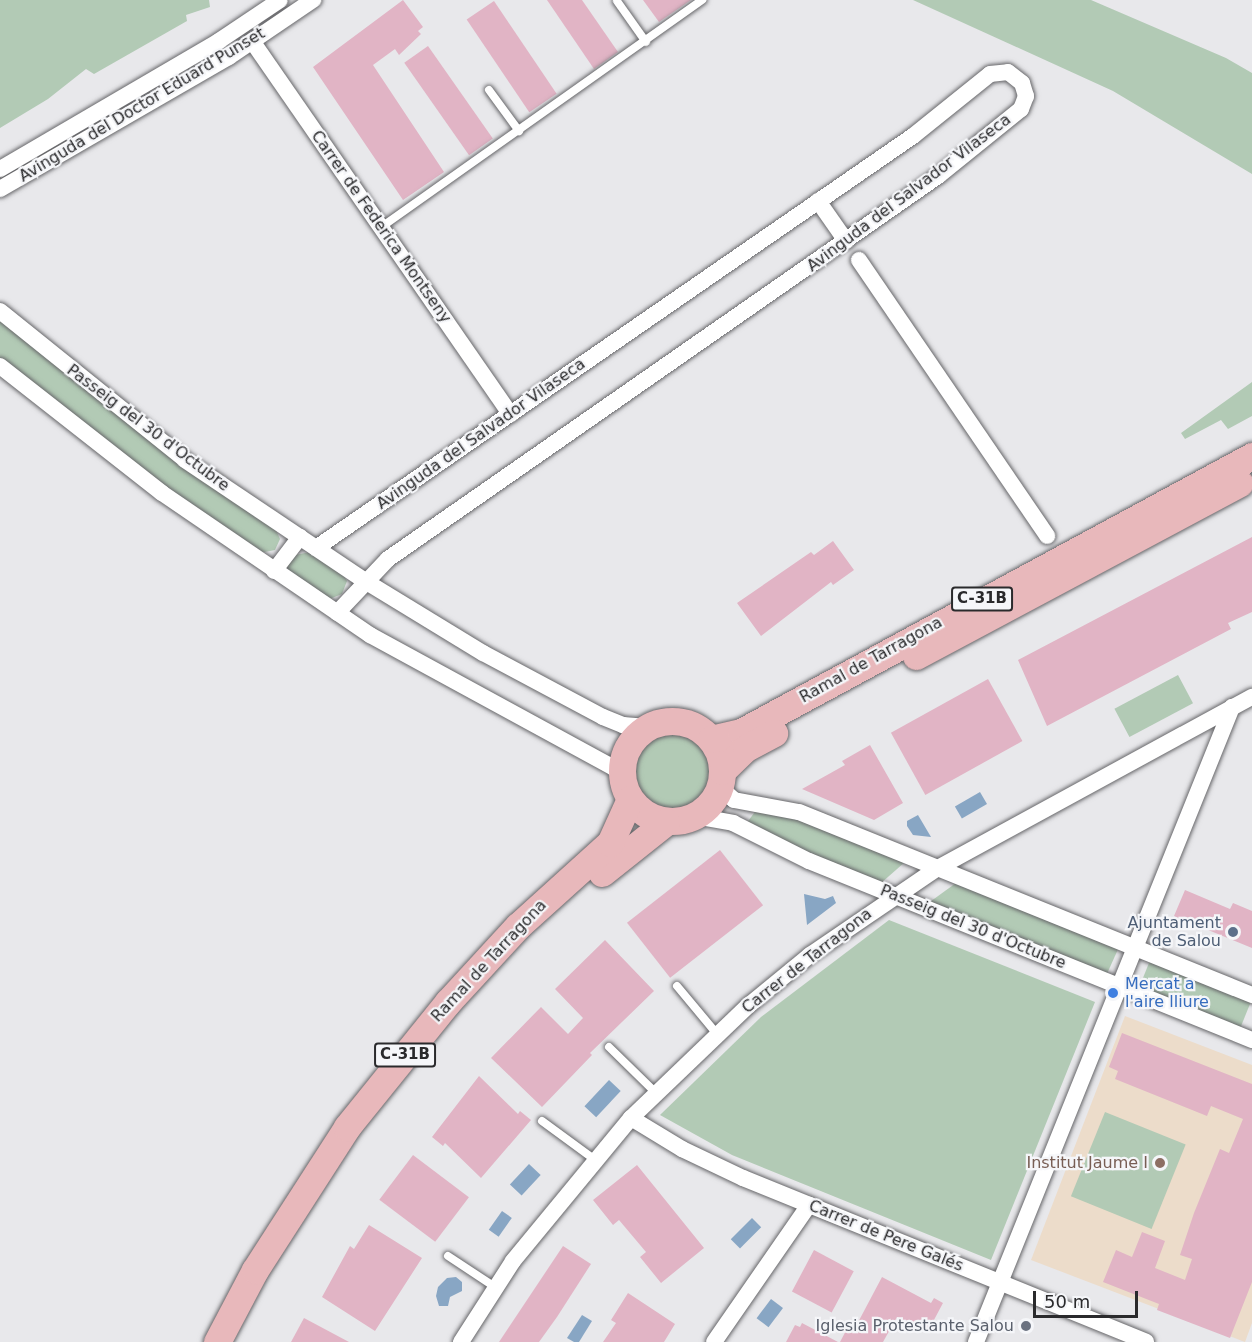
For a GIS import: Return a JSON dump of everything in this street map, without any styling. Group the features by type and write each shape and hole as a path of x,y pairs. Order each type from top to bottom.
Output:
{"main road":[{"name":"Ramal de Tarragona","path":"711,739 741,732 1252,456"},
{"name":"Ramal de Tarragona","path":"721,779 746,748 1252,477"},
{"name":"C-31B","path":"1222,493 1252,484"},
{"path":"647,727 660,722 681,722 701,730 711,739 721,779"},
{"name":"C-31B","path":"626,789 627,748 647,727"},
{"name":"C-31B","path":"666,822 695,816 706,809 721,779"},
{"name":"Ramal de Tarragona","path":"217,1342 255,1270 347,1127 448,1002 518,926 610,843 626,789"},
{"path":"626,789 646,814 666,822"},
{"name":"Ramal de Tarragona","path":"237,1342 272,1275 364,1134 464,1009 528,939 631,847 666,822"}],"street":[{"name":"Avinguda del Doctor Eduard Punset","path":"0,169 219,41 280,0"},
{"name":"Avinguda del Doctor Eduard Punset","path":"0,189 252,40 313,0"},
{"name":"Carrer de Federica Montseny","path":"252,40 510,414"},
{"name":"Avinguda del Salvador Vilaseca","path":"316,548 913,136 990,74 1008,72 1022,83 1026,96 1021,109 938,176 388,559 365,581"},
{"path":"818,201 846,241"},
{"path":"859,260 1047,536"},
{"name":"Passeig del 30 d'Octubre","path":"0,311 185,460 365,581 483,652 603,717 623,725 647,727"},
{"path":"0,366 100,448 274,571 337,613 470,693 614,768 626,789"},
{"path":"274,571 300,537"},
{"path":"337,613 365,581"},
{"name":"Carrer de Tarragona","path":"461,1342 495,1287 595,1160 632,1118 717,1034 810,955 936,869 1252,697"},
{"path":"976,1342 1232,707"},
{"path":"721,779 734,800 800,812 1252,995"},
{"name":"Passeig del 30 d'Octubre","path":"695,816 733,823 810,861 1252,1040"},
{"name":"Carrer de Pere Galés","path":"632,1118 711,1164 1146,1342"},
{"path":"714,1342 808,1205"}],"lane":[{"path":"380,228 646,42 702,0"},
{"path":"617,1 646,42"},
{"path":"489,90 519,131"},
{"path":"677,986 717,1034"},
{"path":"609,1047 656,1093"},
{"path":"542,1121 595,1160"},
{"path":"448,1256 495,1287"}],"shaded area":[{"name":"Institut Jaume I","path":"1125,1016 1252,1065 1252,1323 1245,1342 1031,1260"}],"green space":[{"path":"0,0 209,0 210,7 186,15 187,21 94,74 86,69 48,99 0,128"},
{"path":"913,0 1091,0 1226,58 1252,73 1252,174 1113,91"},
{"path":"0,318 275,528 280,539 275,550 254,554 0,360"},
{"path":"1252,382 1252,416 1228,429 1221,420 1185,439 1181,433"},
{"path":"310,552 343,574 347,581 342,594 327,600 288,575 286,567 295,555"},
{"path":"1178,675 1193,703 1129,737 1114,709"},
{"path":"671,734 686,737 698,746 707,758 710,773 707,788 698,800 686,809 671,812 656,809 644,800 635,788 632,773 635,758 644,746 656,737"},
{"path":"757,809 770,809 905,862 880,884 746,824"},
{"path":"956,883 1119,947 1106,976 927,904"},
{"path":"889,920 1095,1002 991,1260 732,1155 660,1115 761,1017"},
{"path":"1151,958 1252,999 1240,1029 1139,988"},
{"path":"1105,1112 1186,1145 1152,1229 1071,1196"}],"water":[{"path":"980,792 987,804 962,819 955,806"},
{"path":"918,815 931,837 913,835 907,826 907,821"},
{"path":"804,894 825,899 833,896 836,903 807,925"},
{"path":"609,1080 621,1091 596,1117 584,1106"},
{"path":"529,1164 541,1175 522,1195 510,1184"},
{"path":"502,1211 512,1218 499,1237 489,1230"},
{"path":"752,1218 761,1227 740,1248 731,1239"},
{"path":"456,1277 462,1282 462,1291 450,1297 448,1306 439,1306 436,1296 438,1287 447,1278"},
{"path":"771,1299 783,1308 769,1327 757,1318"},
{"path":"582,1315 592,1321 579,1342 574,1342 567,1338"}],"building":[{"path":"403,0 423,27 418,31 421,34 399,55 395,49 373,65 444,172 403,200 313,67"},
{"path":"547,0 582,0 618,52 594,69"},
{"path":"643,0 691,0 659,22"},
{"path":"494,1 557,94 529,112 467,19"},
{"path":"428,46 493,139 469,155 404,63"},
{"path":"1252,537 1252,612 1228,623 1231,629 1047,726 1018,660"},
{"path":"833,541 854,570 833,585 831,582 761,636 737,603 811,552 814,555"},
{"path":"988,679 1022,741 925,795 891,733"},
{"path":"870,745 903,803 874,820 802,789 845,765 842,761"},
{"path":"720,850 763,905 670,978 627,923"},
{"name":"Ajuntament de Salou","path":"1185,890 1230,909 1233,903 1252,911 1252,948 1174,916"},
{"path":"605,940 654,991 590,1053 592,1055 542,1107 491,1058 541,1007 568,1034 583,1018 555,989"},
{"path":"1122,1033 1252,1084 1252,1282 1230,1338 1157,1310 1159,1304 1103,1282 1116,1250 1132,1257 1142,1232 1165,1241 1155,1268 1185,1280 1192,1259 1180,1255 1194,1213 1220,1149 1229,1153 1243,1119 1211,1106 1207,1116 1115,1079 1118,1071 1109,1067"},
{"path":"479,1076 518,1114 520,1111 531,1120 481,1178 445,1143 443,1146 432,1137"},
{"path":"413,1155 469,1197 435,1242 379,1200"},
{"path":"637,1165 704,1248 661,1283 640,1257 646,1252 619,1220 613,1225 593,1200"},
{"path":"369,1225 422,1258 375,1331 322,1297 350,1246 354,1249"},
{"path":"563,1246 591,1264 557,1317 539,1342 499,1342"},
{"path":"814,1250 854,1271 832,1313 792,1291"},
{"path":"882,1277 931,1303 934,1298 943,1303 927,1333 897,1317 883,1342 840,1342 849,1325 855,1328"},
{"path":"628,1293 675,1324 664,1342 603,1342 616,1323 611,1320"},
{"path":"304,1318 349,1342 291,1342"},
{"path":"802,1323 838,1342 786,1342 795,1325 800,1327"}],"place":[{"name":"Ajuntament de Salou","path":"1233,932"},
{"name":"Mercat a l'aire lliure","path":"1113,993"},
{"name":"Institut Jaume I","path":"1160,1163"},
{"name":"Iglesia Protestante Salou","path":"1026,1326"}]}
